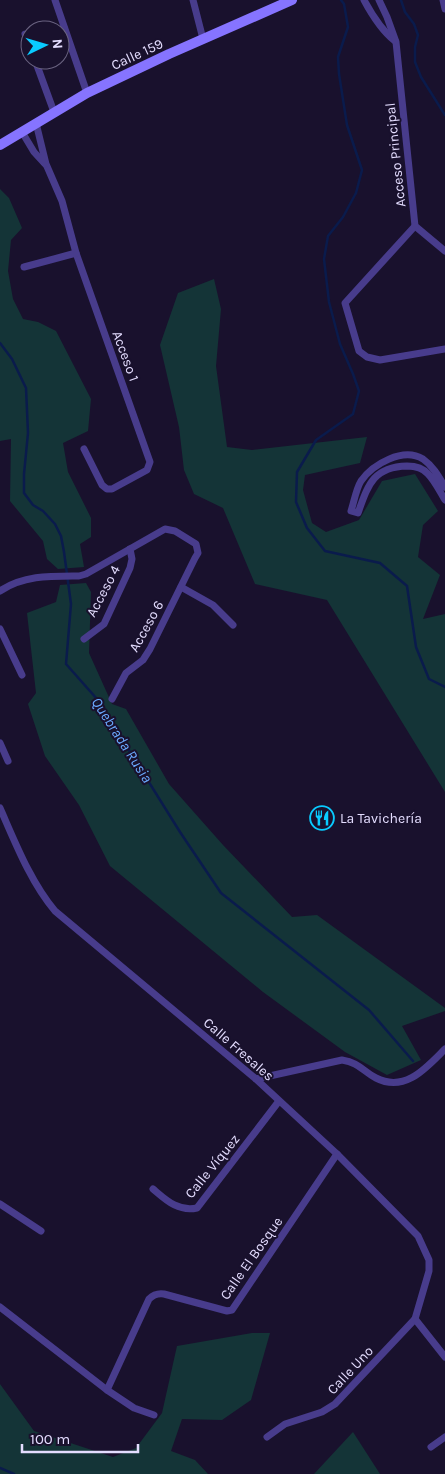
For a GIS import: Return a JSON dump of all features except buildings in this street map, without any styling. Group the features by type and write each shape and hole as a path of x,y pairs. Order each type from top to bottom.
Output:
{"street":[{"path":"55,0 87,93"},
{"path":"193,0 203,39"},
{"name":"Calle 159","path":"1,142 22,132 87,93 292,0"},
{"path":"364,0 368,10 388,36 396,42"},
{"name":"Acceso Principal","path":"379,0 388,18 396,42 415,226"},
{"path":"443,0 445,9"},
{"path":"39,70 54,112"},
{"name":"Acceso 1","path":"36,123 46,164 62,201 76,253 150,462 147,470 112,489 107,489 102,485 84,448"},
{"name":"Acceso 1","path":"22,132 34,152 46,164"},
{"path":"445,250 415,226 345,303 358,351 367,357 380,360 445,349"},
{"path":"24,268 76,253"},
{"path":"445,487 434,470 424,460 411,456 396,458 380,464 361,481 351,511 358,512 368,486 382,471 397,466 424,469 445,500"},
{"path":"0,591 20,581 38,577 79,576 86,574 165,529 175,531 196,544 198,553 181,587 213,605 233,625"},
{"name":"Acceso 4","path":"84,639 104,624 130,568 132,559 130,549"},
{"name":"Acceso 6","path":"112,699 126,673 143,660 150,649 181,587"},
{"path":"0,629 22,676"},
{"path":"0,743 8,761"},
{"name":"Calle Fresales","path":"0,808 38,887 56,911 256,1079 338,1154 418,1236 426,1249 429,1270 415,1319"},
{"path":"256,1079 342,1060 353,1062 376,1078 400,1082 410,1080 424,1071 445,1049"},
{"name":"Calle Víquez","path":"153,1189 168,1202 179,1208 197,1208 279,1101"},
{"name":"Calle El Bosque","path":"107,1390 149,1299 152,1296 164,1294 227,1311 232,1310 338,1154"},
{"path":"0,1204 40,1231"},
{"path":"0,1307 107,1390 134,1408 154,1415"},
{"path":"415,1319 445,1357"},
{"name":"Calle Uno","path":"268,1437 285,1424 322,1412 335,1404 415,1319"},
{"path":"431,1447 445,1437"}],"green space":[{"path":"0,189 9,198 22,228 11,240 8,271 13,299 23,319 38,322 56,331 91,399 88,431 63,443 68,472 91,518 91,537 80,544 84,567 58,569 47,559 43,541 10,501 11,439 0,441"},
{"path":"214,279 221,309 216,366 227,447 252,450 367,437 360,463 305,475 303,490 312,523 326,532 359,520 382,481 415,474 438,511 423,525 418,557 440,575 423,619 445,614 445,792 327,600 255,584 223,508 194,494 184,470 179,427 160,345 178,293"},
{"path":"86,583 91,592 89,653 112,704 126,709 169,784 223,845 292,917 317,915 445,1008 445,1011 402,1026 421,1060 387,1075 345,1052 263,992 110,866 79,805 45,756 28,704 36,693 27,613 56,602 60,585"},
{"path":"252,1333 270,1333 251,1400 222,1420 182,1419 171,1451 195,1460 208,1474 0,1474 0,1384 34,1431 113,1457 136,1448 162,1413 177,1346"},
{"path":"353,1432 380,1474 314,1474"}],"waterway":[{"path":"341,0 344,4 348,27 338,57 339,74 347,125 362,170 356,193 343,217 328,236 324,259 329,302 340,344 359,391 353,414 316,440 297,472 296,502 307,528 325,551 380,563 407,586 416,647 429,679 445,687"},
{"path":"401,0 405,12 414,24 418,35 415,47 415,62 421,77 445,115"},
{"name":"Quebrada Rusia","path":"0,343 12,359 26,388 28,433 24,493 33,505 43,511 55,524 61,536 71,604 66,664 97,699 180,832 221,893 369,1010 413,1061"},
{"path":"0,1468 14,1474"}],"place":[{"name":"La Tavichería","path":"322,818"}]}
